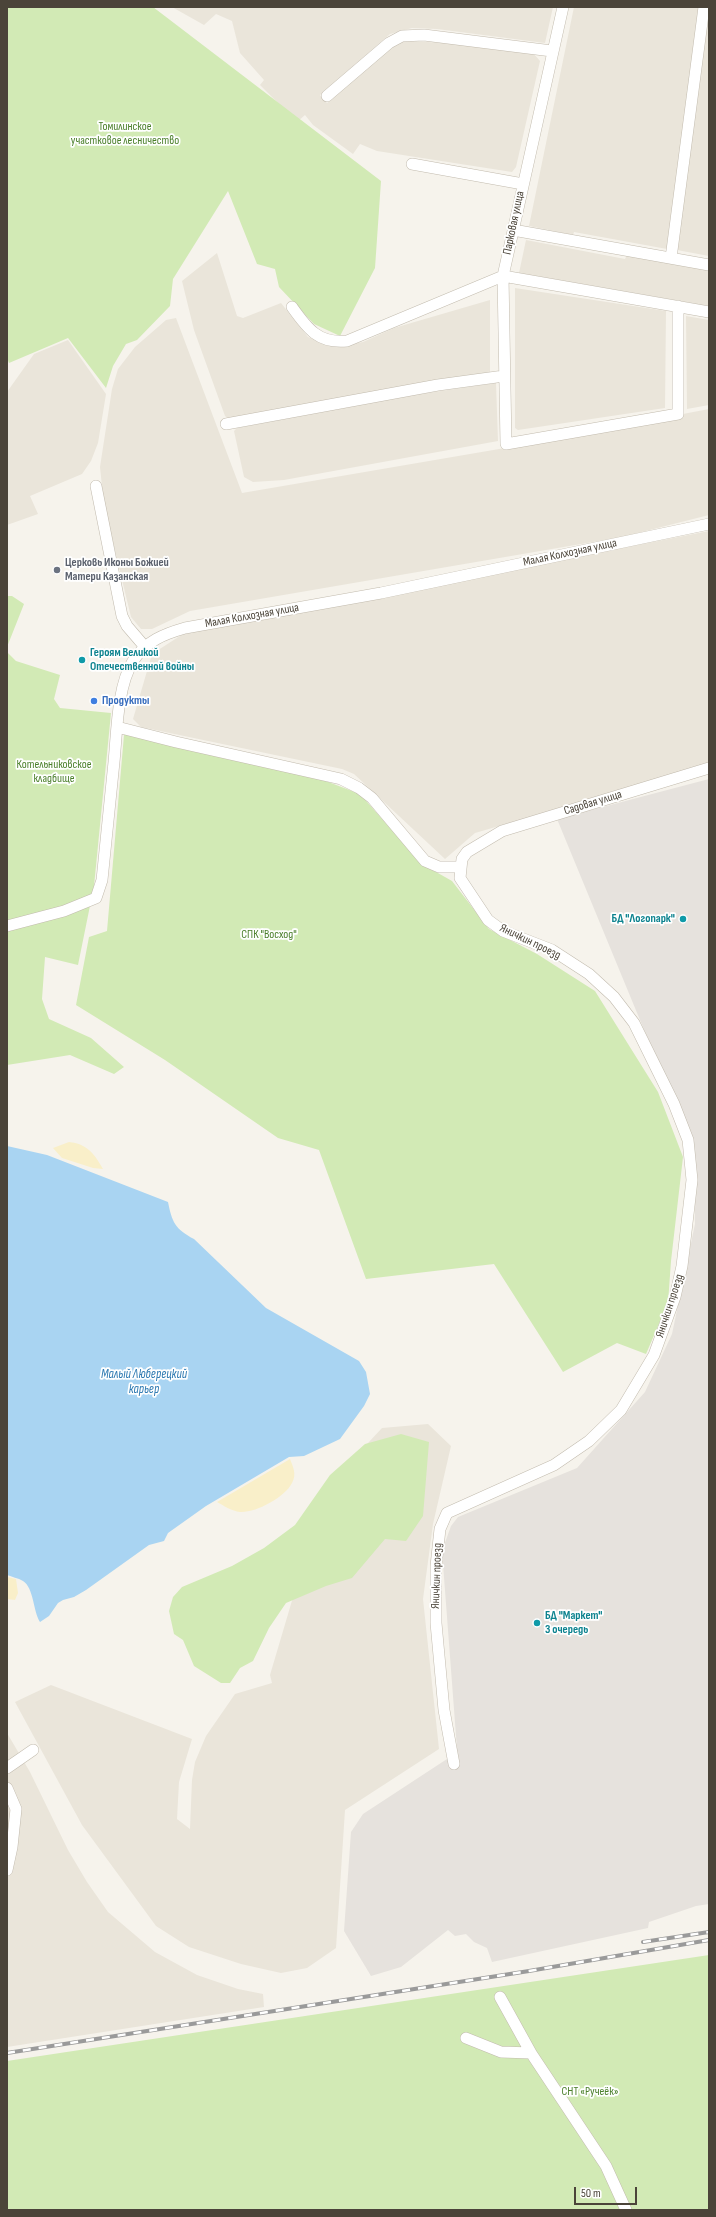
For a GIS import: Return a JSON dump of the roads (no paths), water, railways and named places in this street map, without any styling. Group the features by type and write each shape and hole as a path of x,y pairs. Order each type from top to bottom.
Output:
{"street":[{"name":"Парковая улица","path":"563,7 503,276 506,444 678,414 678,306"},
{"path":"671,258 704,7"},
{"path":"327,96 389,43 402,36 424,36 552,51"},
{"path":"412,164 523,184"},
{"path":"513,230 709,265"},
{"path":"292,307 307,329 314,334 339,342 347,341 503,276 709,312"},
{"path":"226,424 438,385 504,376"},
{"path":"96,486 120,608 127,626 145,647"},
{"name":"Малая Колхозная улица","path":"7,926 64,911 96,898 102,880 117,727 124,684 132,662 145,647 160,636 185,628 381,593 709,524"},
{"path":"117,727 176,742 341,779 359,788 372,798 425,861 439,866 461,866"},
{"name":"Садовая улица","path":"461,866 462,859 467,852 479,843 502,831 709,768"},
{"name":"Яничкин проезд","path":"454,1764 444,1710 436,1623 436,1566 440,1529 447,1513 554,1465 589,1441 621,1410 654,1355 675,1297 682,1266 692,1180 688,1140 674,1104 634,1022 614,997 588,974 552,950 503,931 488,920 460,878 461,866"},
{"path":"7,1768 33,1750"},
{"path":"7,1788 16,1809 12,1847 7,1870"},
{"path":"500,1997 531,2053 606,2166 626,2210"},
{"path":"466,2038 501,2052 531,2053"}],"water":[{"name":"Малый Люберецкий карьер","path":"7,1146 47,1155 168,1202 171,1215 178,1228 194,1239 266,1308 359,1361 366,1372 370,1394 364,1406 340,1439 304,1456 289,1457 206,1506 168,1533 164,1541 149,1545 86,1590 74,1597 58,1603 49,1616 40,1622 27,1584 7,1575"}],"railway":[{"path":"643,1942 709,1932"},
{"path":"7,2053 529,1971 709,1940"}],"place":[{"name":"Церковь Иконы Божией Матери Казанская","path":"57,570"},
{"name":"Героям Великой Отечественной войны","path":"82,660"},
{"name":"Продукты","path":"94,701"},
{"name":"БД \"Логопарк\"","path":"683,919"},
{"name":"БД \"Маркет\" 3 очередь","path":"537,1623"}],"park label":[{"name":"Томилинское участковое лесничество","path":"125,134"},
{"name":"Котельниковское кладбище","path":"54,772"},
{"name":"СПК \"Восход\"","path":"269,935"},
{"name":"СНТ «Ручеёк»","path":"590,2092"}]}
